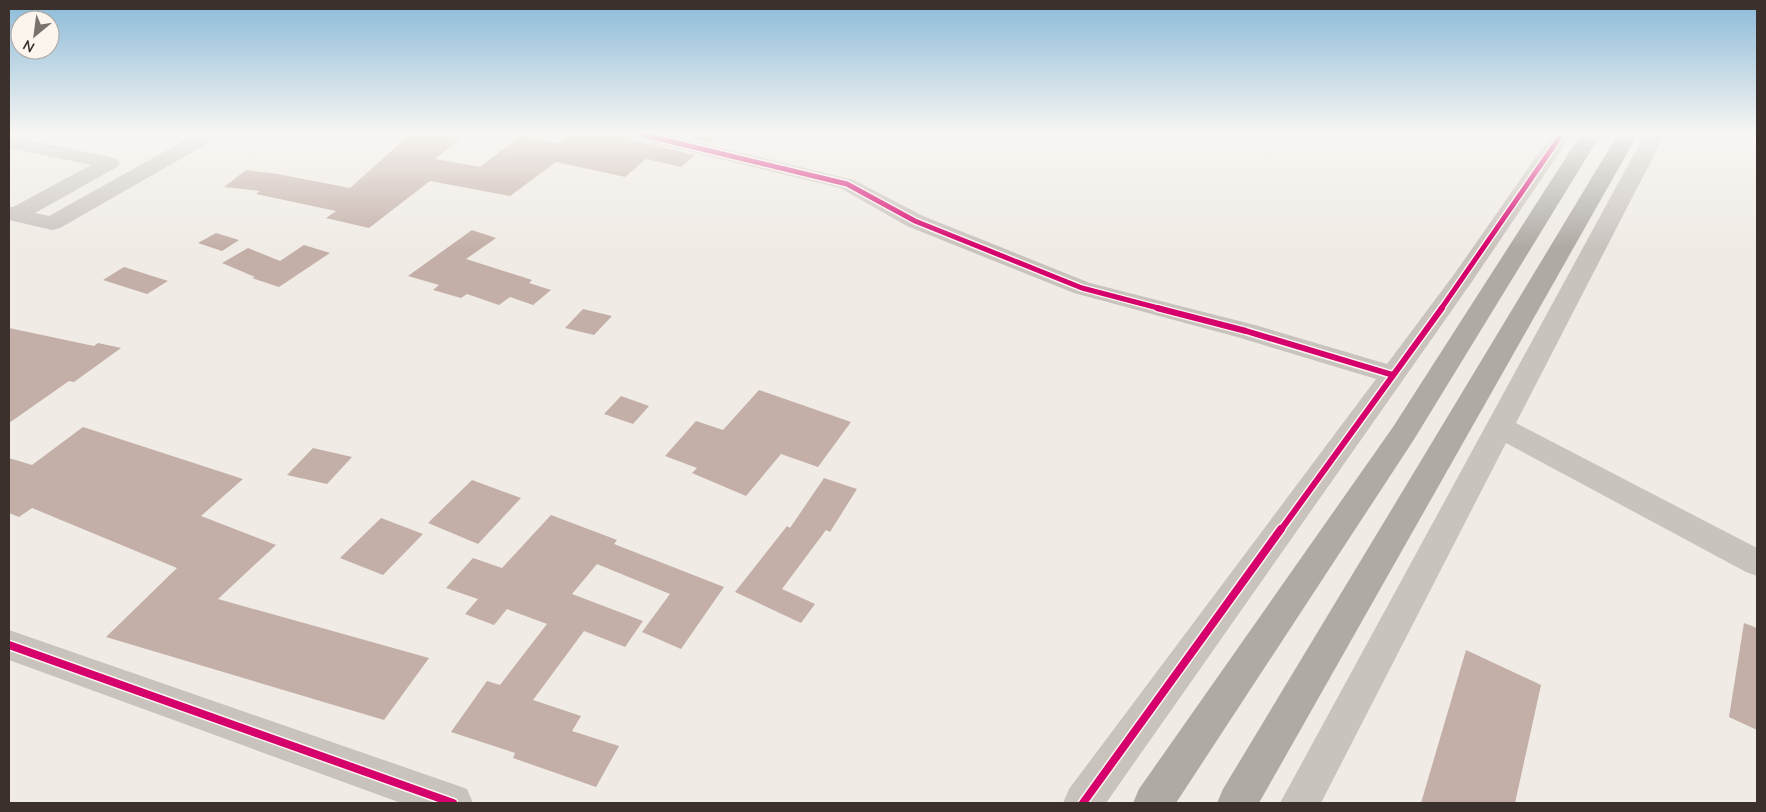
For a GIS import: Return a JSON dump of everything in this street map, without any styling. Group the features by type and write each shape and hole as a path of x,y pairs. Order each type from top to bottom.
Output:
{"highway":[{"path":"1153,803 1403,434 1567,172"},
{"path":"1237,803 1606,172"}],"street":[{"path":"12,214 95,172"},
{"path":"12,214 52,224 143,172"},
{"path":"797,172 847,184 932,228 1082,288 1246,331 1393,375"},
{"path":"1083,803 1463,278 1536,172"},
{"path":"1300,803 1635,172"},
{"path":"1500,426 1757,563"},
{"path":"9,645 453,803"}],"building":[{"path":"244,172 261,172 350,188 368,172 543,172 510,196 430,181 369,228 326,218 336,211 256,194 260,191 224,187"},
{"path":"602,172 631,172 625,177"},
{"path":"472,230 496,238 466,259 532,280 529,283 551,290 533,305 510,297 499,305 467,294 461,298 433,290 439,285 408,276"},
{"path":"216,233 239,240 222,251 198,243"},
{"path":"304,245 330,253 279,287 252,278 255,277 222,263 248,248 280,261"},
{"path":"124,267 168,281 147,294 103,280"},
{"path":"583,309 612,316 594,335 565,328"},
{"path":"9,328 94,346 98,343 121,348 74,382 69,381 9,423"},
{"path":"759,390 851,422 818,467 781,454 746,496 692,473 697,468 665,456 696,421 723,430"},
{"path":"621,396 649,406 633,424 604,414"},
{"path":"83,427 243,479 201,516 276,545 218,599 429,658 384,720 106,637 177,568 32,508 19,517 9,513 9,458 32,465"},
{"path":"313,448 352,457 327,484 287,475"},
{"path":"824,478 857,489 830,532 826,530 782,589 815,604 801,623 735,592 787,526 790,528"},
{"path":"472,480 521,498 478,544 428,523"},
{"path":"551,515 617,540 614,544 724,587 681,649 642,632 670,594 597,564 572,594 643,621 625,647 584,631 533,700 581,716 572,731 619,746 596,787 513,758 515,753 451,732 487,681 500,685 547,624 507,609 494,625 465,614 478,599 446,588 473,558 502,568"},
{"path":"381,518 423,534 383,575 340,558"},
{"path":"1744,623 1757,628 1757,730 1729,717"},
{"path":"1466,650 1541,685 1515,803 1421,803"}],"cycle path":[{"path":"797,172 847,184 915,221 1082,288 1246,331 1393,375"},
{"path":"1083,803 1463,278 1536,172"},
{"path":"9,645 453,803"}]}
